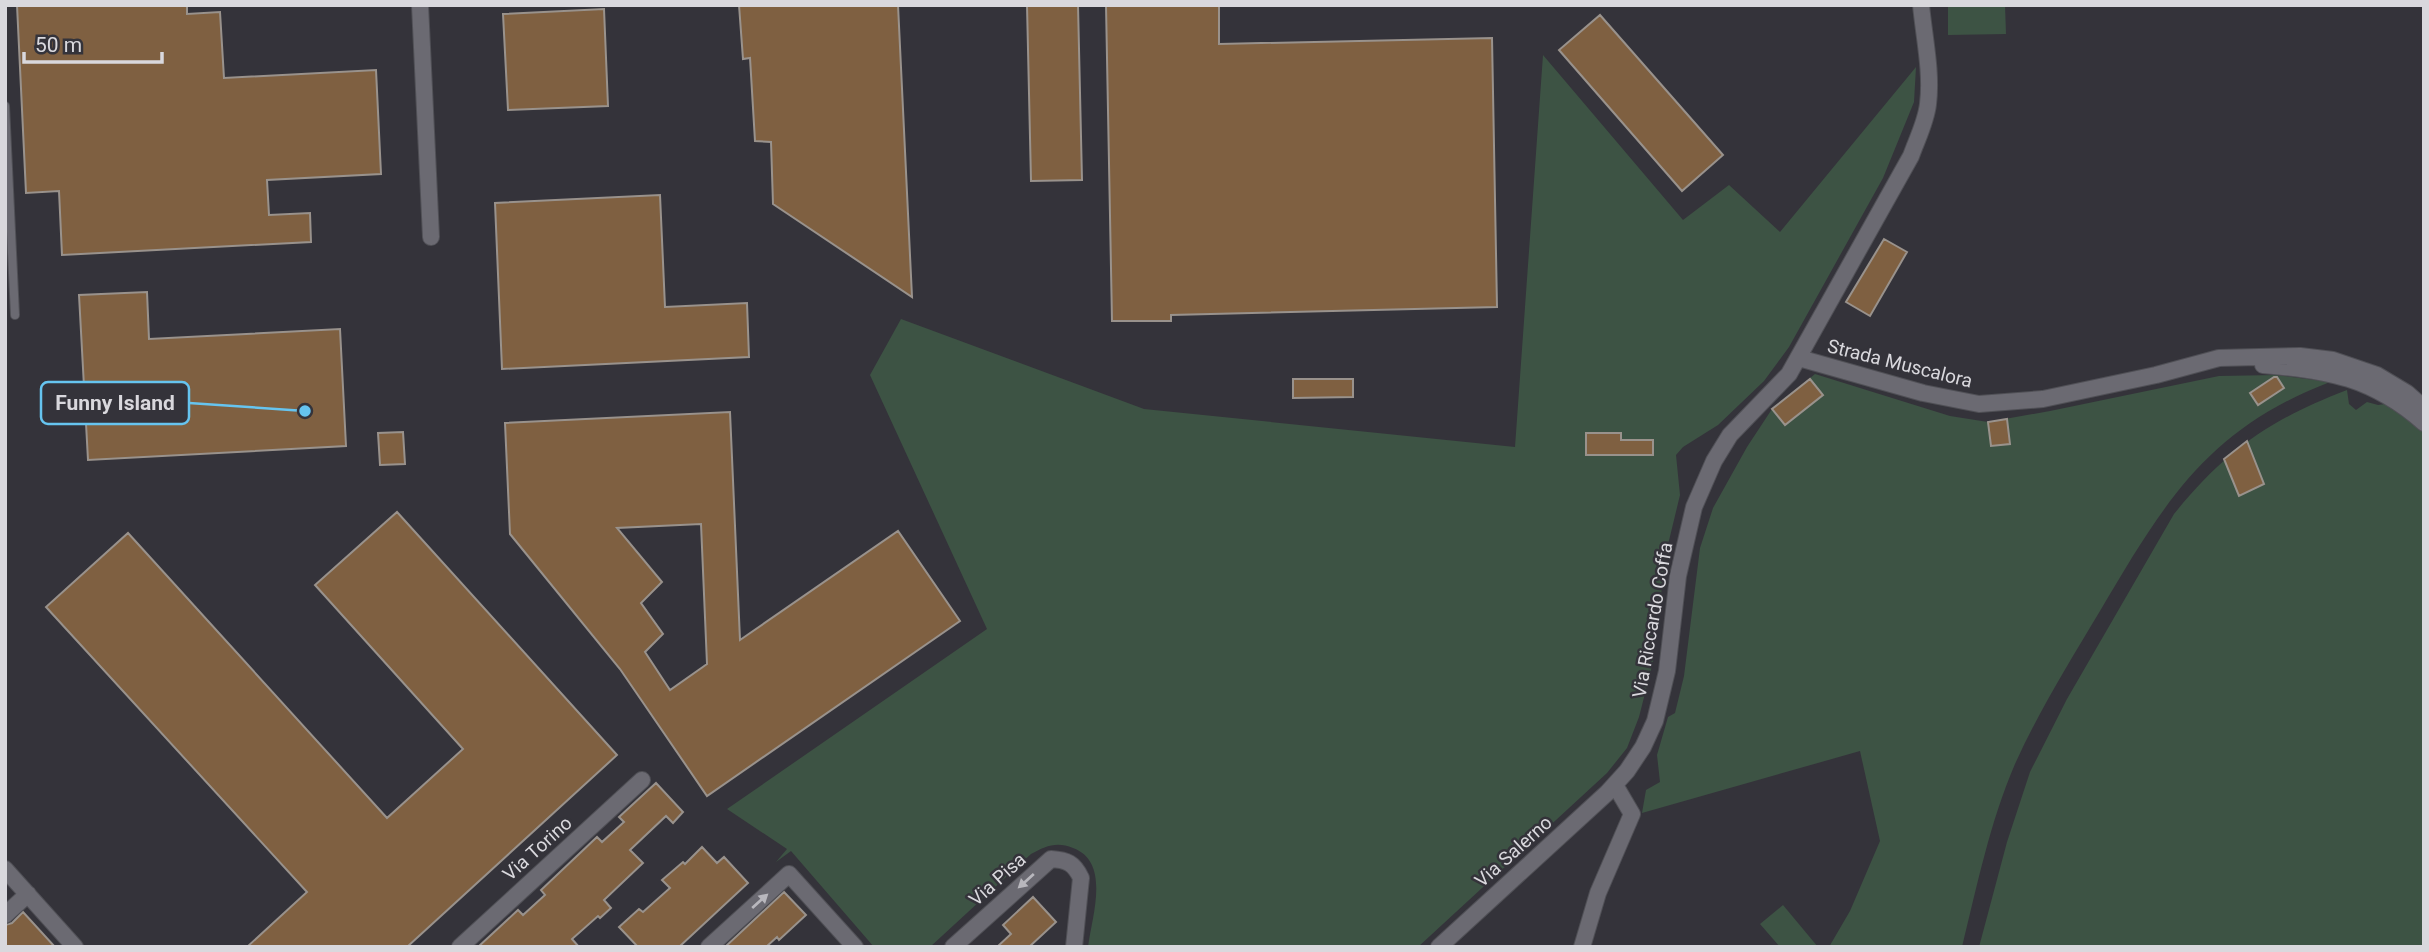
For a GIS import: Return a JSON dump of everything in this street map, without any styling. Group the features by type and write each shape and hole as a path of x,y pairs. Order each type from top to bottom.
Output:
{"street":[{"path":"420,5 431,237"},
{"name":"Via Riccardo Coffa","path":"1615,785 1643,747 1655,721 1667,671 1678,576 1694,507 1714,461 1730,435 1789,374 1799,358 1910,156 1924,122 1929,82 1921,5"},
{"path":"2156,375 2219,358 2268,355 2311,357 2333,360 2376,374 2407,393 2424,408"},
{"name":"Strada Muscalora","path":"1799,358 1923,393 1979,404 2043,399 2156,375"},
{"path":"2156,375 2220,366 2262,365 2333,373 2401,403 2424,423"},
{"name":"Via Torino","path":"460,947 642,780"},
{"path":"1583,947 1598,893 1632,814 1615,785"},
{"name":"Via Salerno","path":"1439,947 1615,785"},
{"name":"Via Pisa","path":"953,947 1051,859 1066,860 1076,867 1081,878 1074,947"},
{"path":"5,869 75,947"},
{"path":"709,947 789,874 855,947"},
{"path":"5,915 27,894"}],"lane":[{"path":"5,106 15,315"}],"green space":[{"path":"1948,5 2005,5 2006,34 1948,35"},
{"path":"1543,55 1683,220 1729,185 1780,232 1916,67 1914,102 1883,178 1789,347 1764,381 1718,425 1683,447 1676,455 1680,495 1666,553 1653,662 1639,717 1627,748 1607,773 1418,947 1088,947 1095,906 1096,877 1085,855 1073,848 1056,845 1031,854 930,947 874,947 791,851 776,862 787,849 727,809 987,629 870,375 901,319 1144,409 1515,447"},
{"path":"1815,374 1950,416 1988,422 2219,376 2276,375 2330,382 2287,401 2251,422 2220,447 2168,503 2146,536 2055,686 2015,764 1991,831 1962,947 1829,947 1850,911 1880,841 1860,751 1642,813 1646,790 1660,782 1657,755 1668,717 1675,713 1684,676 1700,548 1713,508 1772,409"},
{"path":"2347,390 2349,404 2356,410 2367,402 2385,404 2424,431 2424,947 1979,947 2007,842 2030,772 2067,699 2174,514 2212,472 2252,439 2295,413"},
{"path":"1783,905 1818,947 1780,947 1760,924"}],"building":[{"path":"17,5 187,5 187,14 220,12 224,78 376,70 381,174 267,180 269,215 310,213 311,242 62,255 59,191 26,193"},
{"path":"739,5 898,5 912,297 773,204 771,142 755,141 750,58 743,59"},
{"path":"1027,5 1078,5 1082,180 1031,181"},
{"path":"1106,5 1219,5 1219,44 1492,38 1497,307 1171,315 1171,321 1112,321"},
{"path":"604,9 608,106 508,110 503,14"},
{"path":"1600,15 1723,155 1682,191 1559,50"},
{"path":"660,195 665,307 747,303 749,357 502,369 495,203"},
{"path":"1884,239 1907,252 1870,316 1846,302"},
{"path":"147,292 149,339 340,329 346,446 88,460 79,295"},
{"path":"2277,377 2284,388 2258,405 2250,393"},
{"path":"1293,379 1353,379 1353,397 1293,398"},
{"path":"1810,379 1823,395 1785,425 1772,409"},
{"path":"730,412 740,640 898,531 960,621 707,796 620,669 510,534 505,423","holes":["701,524 707,664 670,690 645,652 663,634 641,603 662,582 617,528"]},
{"path":"2007,419 2010,444 1991,446 1988,422"},
{"path":"403,432 405,464 380,465 378,433"},
{"path":"1586,433 1621,433 1621,440 1653,440 1653,455 1586,455"},
{"path":"2247,441 2264,484 2239,496 2224,459"},
{"path":"397,512 617,755 407,947 247,947 307,892 46,607 128,533 387,818 463,749 315,585"},
{"path":"656,783 683,812 673,823 666,816 630,850 643,863 604,900 611,908 572,939 579,947 478,947 518,910 523,915 545,895 541,890 597,837 602,842 624,822 619,817"},
{"path":"702,847 717,863 724,857 748,883 679,947 638,947 619,927 639,909 643,912 670,888 662,880 683,862 685,864"},
{"path":"784,892 806,915 779,940 777,937 766,947 725,947"},
{"path":"1033,897 1056,922 1029,947 997,947 1011,934 1003,925"},
{"path":"23,912 55,947 5,947 5,925 12,923"}],"place":[{"name":"Funny Island","path":"305,411"}]}
